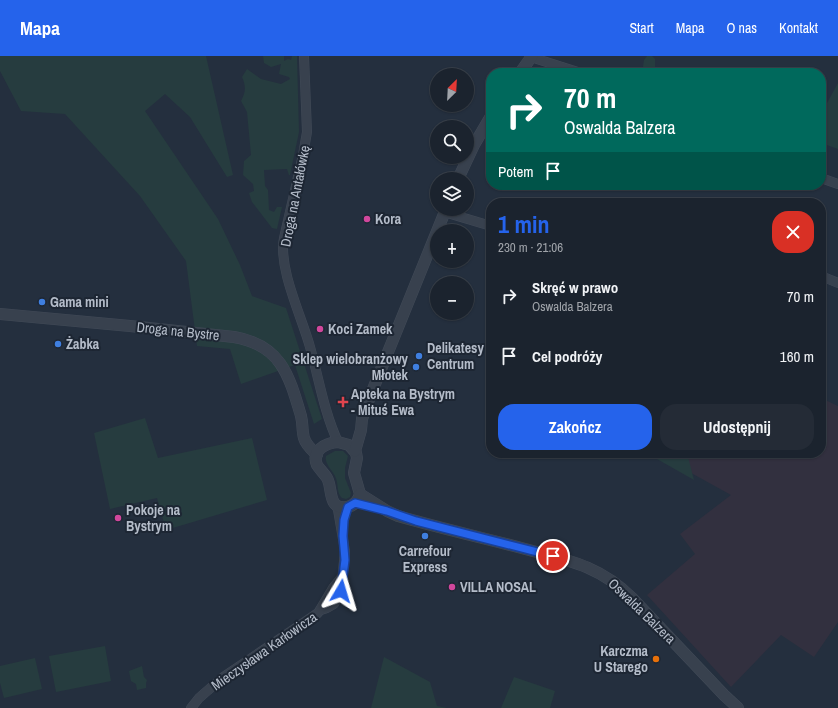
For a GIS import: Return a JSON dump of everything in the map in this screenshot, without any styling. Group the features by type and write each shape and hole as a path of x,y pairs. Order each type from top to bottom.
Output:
{"street":[{"name":"Droga na Antałówkę","path":"304,56 307,132 284,238 283,251 287,273 310,347 331,426 334,443"},
{"path":"524,68 532,56 565,68"},
{"path":"461,172 486,125"},
{"path":"826,180 838,184"},
{"path":"354,501 355,451 362,421 377,377 443,216"},
{"path":"460,216 486,224"},
{"path":"826,278 838,283"},
{"name":"Droga na Bystre","path":"0,314 234,337 251,341 269,351 282,366 294,395 303,427 304,439 317,456 317,464 327,479 331,499 336,505"},
{"path":"317,456 319,450 355,432 362,421"},
{"name":"Droga na Bystre","path":"303,427 309,436 352,446 355,451"},
{"name":"Oswalda Balzera","path":"336,505 342,507 354,501 412,520 575,562 599,572 614,581 629,594 724,696 738,708"},
{"name":"Mieczysława Karłowicza","path":"343,536 344,520 354,501"},
{"name":"Mieczysława Karłowicza","path":"191,708 199,698 222,678 310,620 320,610 333,588 342,577 345,560 343,536 336,505"}],"shaded area":[{"path":"826,400 838,406 838,622 814,657 781,635 731,687 647,595 695,554 680,534 731,495 664,458 826,458"}],"green space":[{"path":"0,56 206,56 233,175 227,177 190,117 165,94 145,111 218,219 240,265 252,296 286,308 322,419 314,424 295,365 241,384 230,349 197,346 186,261 140,196 65,114 21,111 0,71"},
{"path":"263,56 284,56 284,61 288,59 291,60 292,56 297,56 299,132 290,175 287,169 264,170 265,186 268,190 269,210 274,212 277,207 282,207 277,229 272,228 252,202 249,193 254,191 253,184 243,175 244,161 251,155 247,112 241,101 245,89 242,77 247,69 261,79 281,84 290,79 289,77 279,74 281,64 271,67 264,63"},
{"path":"647,56 652,56 655,59 655,68 643,68 644,60"},
{"path":"838,83 838,149 826,145 826,105"},
{"path":"145,418 158,458 252,438 267,500 166,530 157,498 110,509 94,433"},
{"path":"335,451 343,451 348,456 345,468 345,478 351,493 350,497 346,499 340,496 335,476 326,461 326,456"},
{"path":"655,458 688,458 694,480"},
{"path":"105,646 111,681 56,692 49,656"},
{"path":"384,657 430,682 437,706 447,708 371,708"},
{"path":"35,658 42,689 4,698 0,683 0,666"},
{"path":"142,666 144,677 147,680 146,688 137,690 136,684 131,681 129,671"},
{"path":"514,677 555,691 550,708 501,708"}],"place":[{"name":"Kora","path":"367,219"},
{"name":"Gama mini","path":"42,302"},
{"name":"Koci Zamek","path":"320,329"},
{"name":"Żabka","path":"58,344"},
{"name":"Delikatesy Centrum","path":"419,356"},
{"name":"Sklep wielobranżowy Młotek","path":"416,367"},
{"name":"Apteka na Bystrym - Mituś Ewa","path":"343,402"},
{"name":"Pokoje na Bystrym","path":"118,518"},
{"name":"Carrefour Express","path":"425,536"},
{"name":"VILLA NOSAL","path":"452,587"},
{"name":"Karczma U Starego","path":"656,659"}],"route":[{"path":"341,591 345,560 343,536 344,520 348,507 355,503 387,511 416,521 553,556"}]}
